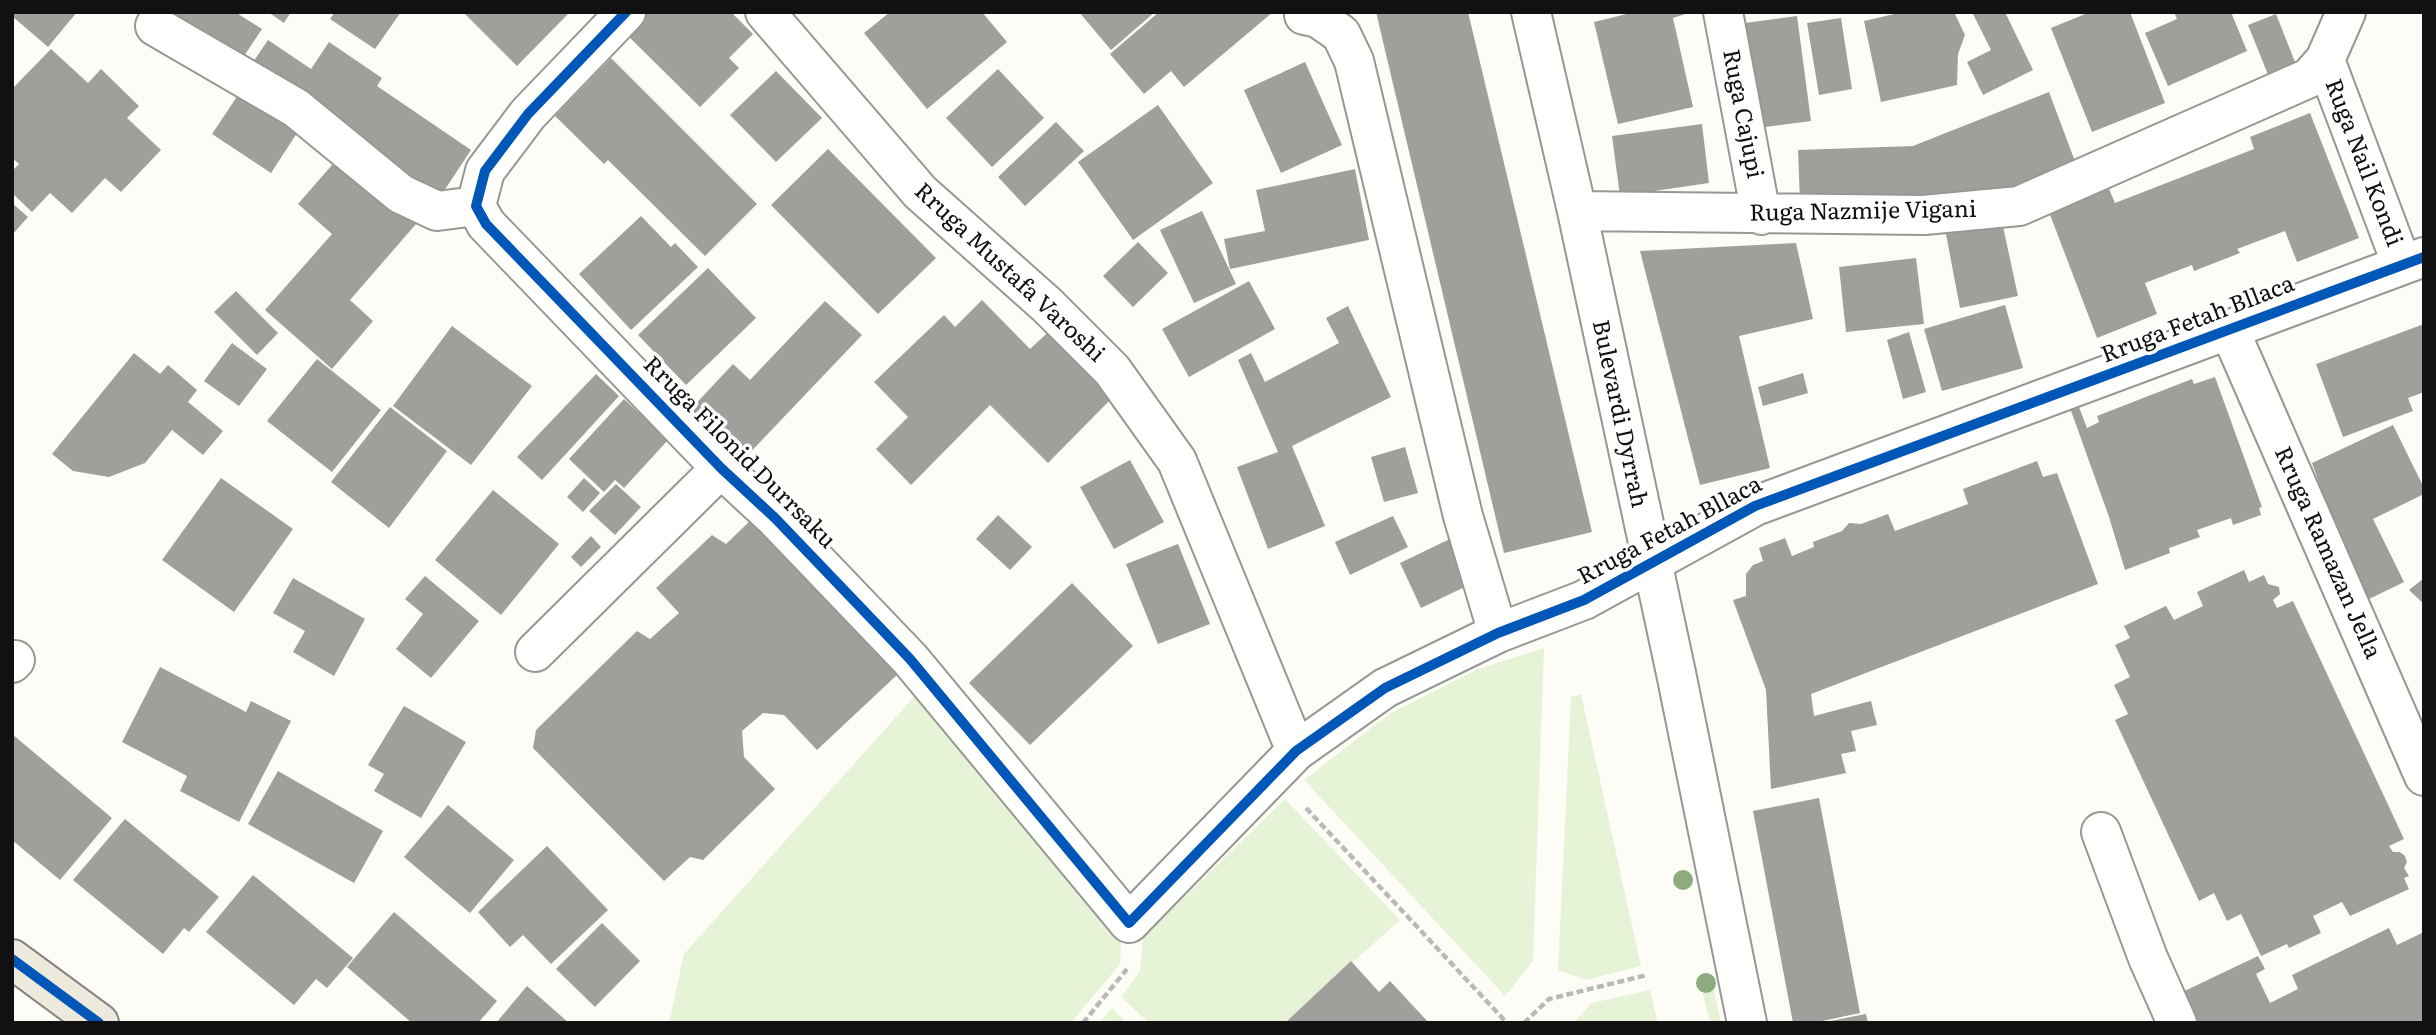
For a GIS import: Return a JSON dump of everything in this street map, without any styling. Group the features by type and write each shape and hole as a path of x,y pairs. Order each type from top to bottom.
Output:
{"main road":[{"path":"12,959 99,1023"}],"street":[{"path":"155,26 296,108 401,194 437,211 476,206 485,171 527,114 625,12"},
{"name":"Rruga Mustafa Varoshi","path":"765,12 920,192 1047,304 1112,370 1177,461 1285,762"},
{"name":"Bulevardi Dyrrah","path":"1531,12 1577,211 1747,1023"},
{"name":"Ruga Cajupi","path":"1723,12 1761,215"},
{"path":"2325,60 2346,12"},
{"path":"1304,15 1318,18 1341,34 1354,61 1463,516 1498,633"},
{"name":"Ruga Nazmije Vigani","path":"1577,211 1924,215 2019,206 2309,78 2325,60"},
{"name":"Ruga Nail Kondi","path":"2325,60 2413,261"},
{"name":"Rruga Filonid Durrsaku","path":"476,206 486,224 720,468 775,518 910,659 1129,923"},
{"name":"Rruga Fetah Bllaca","path":"1129,923 1285,762 1385,688 1498,633 1584,600 1755,506 2413,261"},
{"name":"Rruga Ramazan Jella","path":"2230,331 2416,733 2424,776"},
{"path":"535,652 720,468"},
{"path":"2101,832 2148,958 2177,1023"}],"path":[{"path":"1285,762 1507,1023"},
{"path":"1083,1023 1129,966 1129,923"},
{"path":"1524,1023 1549,999 1647,975"}],"green space":[{"path":"1544,648 1533,961 1505,996 1304,780 1389,714 1478,669"},
{"path":"921,689 1122,926 1120,964 1071,1023 669,1023 684,954"},
{"path":"1581,694 1641,966 1586,980 1558,970 1571,697"},
{"path":"1285,799 1400,920 1285,1023 1149,1023 1121,997 1140,971 1143,937"},
{"path":"1711,976 1721,1023 1710,1023 1699,979"},
{"path":"1650,990 1658,1023 1573,1023 1592,1003"},
{"path":"1112,1008 1127,1023 1099,1023"}],"building":[{"path":"12,12 77,12 48,47 12,16"},
{"path":"150,12 235,12 262,29 236,68"},
{"path":"268,12 291,12 284,23"},
{"path":"335,12 401,12 375,49 330,19"},
{"path":"463,12 570,12 517,66"},
{"path":"642,12 731,12 753,34 729,58 739,68 700,107 623,31"},
{"path":"890,12 982,12 1007,42 927,109 864,33"},
{"path":"1079,12 1155,12 1111,50"},
{"path":"1159,12 1273,12 1184,87 1171,71 1144,94 1110,54"},
{"path":"1376,12 1468,12 1592,532 1504,553"},
{"path":"1635,12 1692,12 1673,18 1693,107 1618,124 1594,22"},
{"path":"1903,12 1954,12 1965,35 1958,54 1957,85 1881,102 1864,21"},
{"path":"1972,12 2005,12 2033,70 1983,95 1967,62 1991,50"},
{"path":"2090,12 2130,12 2165,103 2092,132 2051,28"},
{"path":"2174,12 2231,12 2247,51 2168,86 2145,33 2177,19"},
{"path":"2276,14 2297,67 2269,77 2248,25"},
{"path":"1797,16 1811,121 1758,128 1745,23"},
{"path":"1841,18 1852,89 1819,95 1807,23"},
{"path":"268,40 311,69 329,42 382,78 377,86 471,150 438,200 247,71"},
{"path":"51,49 88,83 101,69 139,106 127,118 161,150 121,192 105,178 72,213 50,193 32,212 12,193 12,171 19,164 12,158 12,89"},
{"path":"611,58 757,204 705,256 608,160 604,164 555,116"},
{"path":"1305,62 1342,145 1281,173 1244,90"},
{"path":"998,69 1044,118 992,167 946,118"},
{"path":"776,71 822,118 776,162 730,115"},
{"path":"240,92 299,130 271,173 212,134"},
{"path":"2049,92 2079,172 2002,200 1800,202 1798,150 1913,146"},
{"path":"1158,105 1213,183 1133,240 1078,162"},
{"path":"2310,113 2359,238 2297,262 2285,231 2237,249 2240,253 2194,271 2192,265 2145,283 2157,314 2097,338 2049,212 2109,189 2115,203 2254,149 2250,137"},
{"path":"1056,122 1084,151 1025,206 998,177"},
{"path":"1702,124 1709,183 1620,196 1612,136"},
{"path":"828,149 936,258 878,314 771,205"},
{"path":"339,157 416,224 350,300 373,321 332,369 265,310 332,234 298,204"},
{"path":"1355,169 1369,240 1230,269 1224,239 1265,231 1256,190"},
{"path":"12,203 28,217 12,235"},
{"path":"1202,211 1236,284 1194,303 1160,230"},
{"path":"641,216 671,247 675,243 698,267 631,330 579,274"},
{"path":"2002,222 2018,296 1960,308 1946,234"},
{"path":"1138,242 1168,273 1133,307 1103,276"},
{"path":"1796,243 1813,319 1739,336 1770,468 1700,485 1640,251"},
{"path":"1916,258 1924,324 1846,332 1839,267"},
{"path":"708,268 756,318 686,385 638,335"},
{"path":"1249,281 1275,329 1189,377 1162,329"},
{"path":"236,291 278,333 257,355 214,312"},
{"path":"982,300 1030,349 1057,324 1112,398 1048,463 990,405 911,485 876,449 908,417 874,382 944,315 955,327"},
{"path":"825,301 862,335 742,461 689,411 733,364 750,380"},
{"path":"2005,305 2023,368 1942,391 1924,329"},
{"path":"1348,306 1391,397 1292,446 1325,526 1268,549 1237,467 1278,452 1238,360 1251,353 1265,382 1339,343 1326,318"},
{"path":"2424,324 2424,392 2408,398 2413,411 2343,437 2316,364"},
{"path":"452,326 532,386 471,465 393,406"},
{"path":"1909,332 1926,392 1903,399 1887,340"},
{"path":"232,343 267,369 239,406 204,381"},
{"path":"134,353 160,374 168,365 197,390 188,402 223,431 203,455 172,430 145,463 109,477 73,471 52,454"},
{"path":"317,359 381,410 332,472 267,421"},
{"path":"1803,373 1808,393 1763,406 1758,387"},
{"path":"596,374 619,396 542,480 517,457"},
{"path":"2215,377 2262,507 2259,508 2261,515 2233,525 2231,518 2197,530 2200,537 2169,548 2170,553 2125,570 2069,405 2077,402 2087,428 2099,422 2097,416 2192,379 2194,384"},
{"path":"624,399 668,440 624,488 615,480 604,492 569,459"},
{"path":"390,407 447,451 389,528 331,482"},
{"path":"2393,425 2424,488 2424,494 2373,519 2404,582 2361,603 2312,463"},
{"path":"1405,447 1418,493 1384,502 1371,457"},
{"path":"1130,460 1164,522 1114,549 1080,487"},
{"path":"2037,461 2043,477 2057,473 2098,584 1811,694 1814,716 1871,701 1877,725 1851,731 1856,751 1841,754 1846,773 1771,789 1766,690 1733,600 1746,596 1746,574 1753,565 1763,561 1759,548 1785,538 1792,556 1814,547 1813,542 1842,531 1849,523 1861,524 1888,514 1895,531 1968,504 1963,489"},
{"path":"221,478 293,529 234,612 162,560"},
{"path":"584,478 600,493 583,512 567,497"},
{"path":"616,484 641,507 615,535 589,511"},
{"path":"493,490 559,544 501,615 435,560"},
{"path":"998,515 1032,547 1010,570 976,539"},
{"path":"1393,516 1408,547 1350,575 1335,542"},
{"path":"752,519 899,673 817,750 784,715 763,713 742,731 744,757 775,789 703,860 690,857 664,881 533,748 536,730 637,631 650,639 679,613 656,588 712,535 726,544"},
{"path":"591,536 601,547 581,567 571,557"},
{"path":"1454,537 1475,582 1421,608 1400,563"},
{"path":"1178,544 1210,624 1158,644 1126,564"},
{"path":"2244,570 2249,582 2264,575 2268,584 2279,587 2280,594 2273,600 2277,608 2293,601 2404,839 2389,846 2393,852 2400,852 2405,856 2407,862 2404,868 2409,876 2404,878 2409,889 2350,916 2342,902 2313,916 2321,933 2289,948 2287,944 2261,956 2241,914 2227,921 2214,893 2199,901 2115,720 2128,714 2114,685 2130,677 2115,645 2130,638 2124,626 2166,606 2174,620 2203,606 2197,592"},
{"path":"425,576 479,621 431,678 396,649 423,614 405,599"},
{"path":"293,578 365,619 334,676 293,652 305,631 273,613"},
{"path":"2424,578 2424,604 2409,590"},
{"path":"1072,583 1133,646 1030,745 969,683"},
{"path":"160,667 246,712 251,701 291,721 239,822 180,791 187,776 122,742"},
{"path":"404,706 466,742 421,818 374,791 384,774 368,765"},
{"path":"12,734 112,818 60,880 12,840"},
{"path":"278,771 383,831 354,883 248,824"},
{"path":"1819,798 1860,1013 1813,1023 1793,1023 1753,811"},
{"path":"448,805 514,860 470,913 404,857"},
{"path":"125,819 219,897 189,932 184,928 163,954 73,880"},
{"path":"547,846 608,910 551,964 523,935 510,947 478,912"},
{"path":"253,875 353,958 327,988 316,979 294,1005 206,932"},
{"path":"394,912 497,1001 478,1023 412,1023 347,967"},
{"path":"602,923 640,961 595,1007 556,969"},
{"path":"2389,928 2397,945 2422,933 2424,937 2424,1023 2191,1023 2174,996 2258,956 2265,969 2256,974 2270,1003 2298,989 2292,975"},
{"path":"1351,961 1379,992 1390,981 1429,1023 1285,1023"},
{"path":"527,986 569,1023 496,1023"},
{"path":"1866,1014 1868,1023 1830,1023 1830,1021"}],"cycle path":[{"path":"626,12 528,114 485,171 476,206 486,224 910,659 1129,923 1296,751 1385,688 1498,633 1584,600 1755,506 2424,257"},
{"path":"12,959 99,1023"}]}
